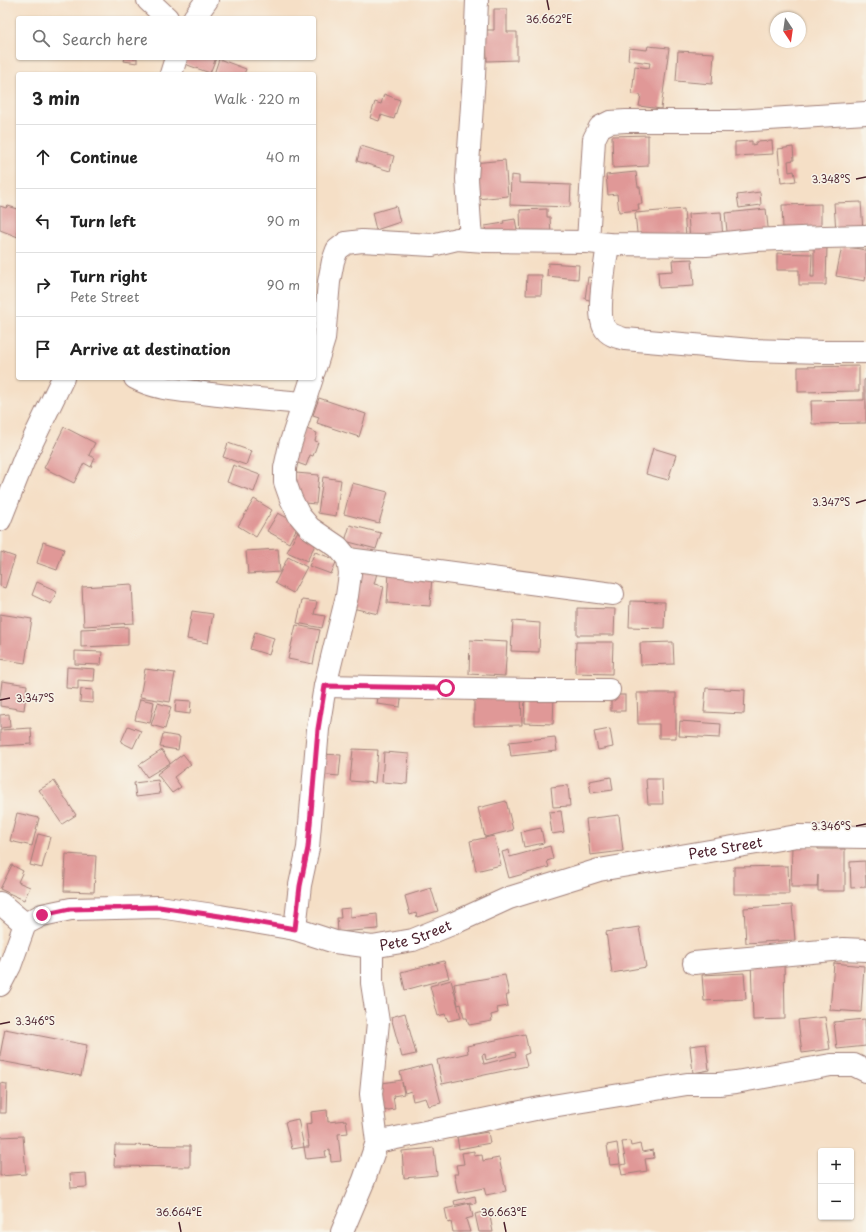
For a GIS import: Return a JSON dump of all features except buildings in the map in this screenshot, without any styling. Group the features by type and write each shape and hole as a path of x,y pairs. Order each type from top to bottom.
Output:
{"street":[{"path":"148,0 165,16"},
{"path":"195,16 207,0"},
{"path":"471,240 467,179 474,76 477,0"},
{"path":"172,72 175,60"},
{"path":"866,113 736,121 610,122 600,127 594,139 601,308 604,327 613,336 624,339 751,350 866,352"},
{"path":"316,365 324,339 330,275 333,261 338,250 346,243 362,241 432,245 457,239 706,245 754,240 866,236"},
{"path":"0,520 25,457 62,380"},
{"path":"138,380 170,389 225,397 303,404"},
{"path":"295,929 300,886 308,848 318,729 325,686 347,596 350,574 348,558 338,547 310,528 299,515 291,500 285,482 285,468 290,445 311,380"},
{"path":"348,558 613,594"},
{"path":"325,686 609,690"},
{"name":"Pete Street","path":"25,924 42,915 70,909 159,907 295,929 335,942 372,947 413,940 509,898 599,870 797,836 866,837"},
{"path":"0,903 25,924 10,966 0,985"},
{"path":"342,1232 364,1180 377,1142 371,1094 378,1022 372,983 372,947"},
{"path":"694,963 843,948 866,950"},
{"path":"377,1142 540,1108 687,1084 719,1084 736,1082 831,1065 854,1065 866,1071"}],"route":[{"path":"42,915 70,909 159,907 295,929 300,886 308,848 318,729 325,686 446,688"}]}
